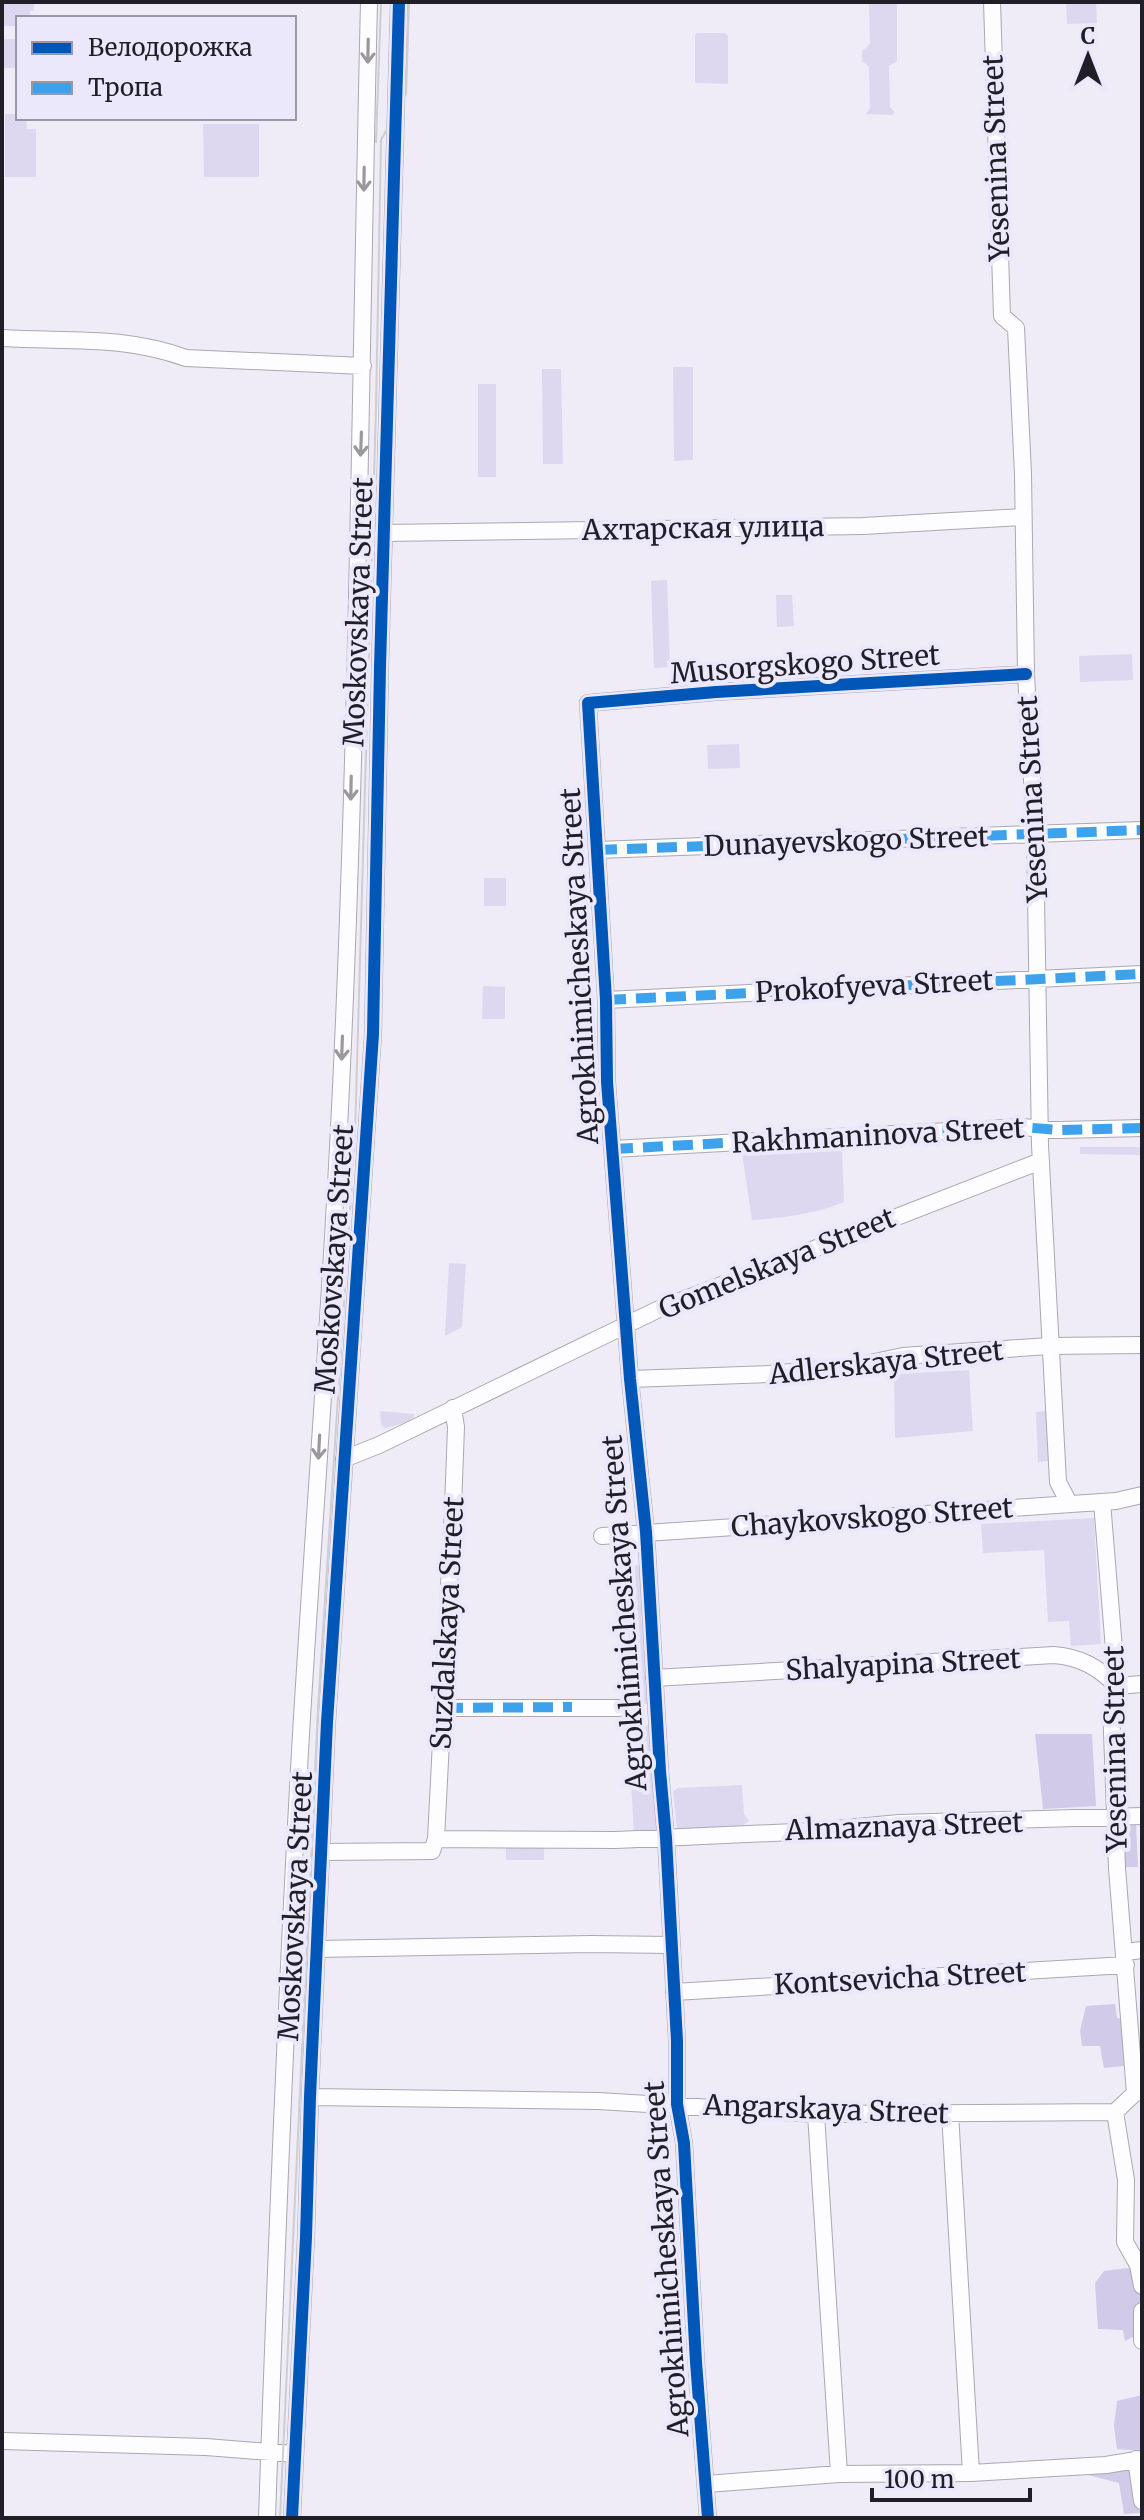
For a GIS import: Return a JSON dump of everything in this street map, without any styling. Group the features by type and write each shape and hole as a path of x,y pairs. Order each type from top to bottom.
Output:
{"street":[{"name":"Moskovskaya Street","path":"267,2510 301,1743 339,1132 362,414 369,2"},
{"name":"Moskovskaya Street","path":"292,2510 321,1852 373,1034 383,533 399,2"},
{"name":"Yesenina Street","path":"992,2 1002,316 1016,328 1023,474 1026,674 1035,833 1040,1126 1049,1346 1058,1482 1069,1503"},
{"path":"2,338 115,341 159,349 186,358 383,360 390,354"},
{"path":"362,414 371,408 381,408 388,414"},
{"name":"Ахтарская улица","path":"383,533 863,526 1022,517"},
{"name":"Musorgskogo Street","path":"588,703 724,691 1026,674"},
{"name":"Agrokhimicheskaya Street","path":"588,703 606,1000 607,1082 630,1379 646,1532 666,1838 677,2104 684,2143 708,2518"},
{"name":"Dunayevskogo Street","path":"597,850 1142,830"},
{"name":"Prokofyeva Street","path":"606,1000 1142,974"},
{"name":"Rakhmaninova Street","path":"613,1149 1040,1126 1060,1130 1142,1128"},
{"name":"Gomelskaya Street","path":"344,1459 379,1445 626,1324 1041,1161"},
{"name":"Adlerskaya Street","path":"630,1379 768,1374 851,1367 903,1356 1049,1346 1142,1345"},
{"name":"Suzdalskaya Street","path":"436,1839 453,1508 456,1427 453,1408"},
{"name":"Chaykovskogo Street","path":"602,1536 1102,1502 1142,1495"},
{"name":"Yesenina Street","path":"1102,1502 1117,1686 1117,1699 1111,1705 1117,1868 1131,1956 1139,2092"},
{"name":"Shalyapina Street","path":"654,1678 1054,1655 1084,1661 1101,1670 1117,1686"},
{"path":"1117,1686 1142,1684"},
{"path":"443,1708 619,1708"},
{"name":"Almaznaya Street","path":"436,1839 616,1840 899,1823 1142,1816"},
{"path":"321,1852 432,1851 436,1839"},
{"path":"317,1949 671,1945"},
{"name":"Kontsevicha Street","path":"674,1992 1131,1956"},
{"path":"1139,2092 1115,2112 1126,2180 1125,2242 1138,2265 1142,2286"},
{"name":"Angarskaya Street","path":"310,2097 677,2104 816,2114 1115,2112"},
{"path":"950,2113 971,2473"},
{"path":"816,2114 839,2474"},
{"path":"1142,2311 1142,2341"},
{"path":"2,2441 212,2447 296,2446"},
{"path":"706,2484 839,2474 971,2473 1106,2465 1139,2459 1142,2501"},
{"path":"267,2510 279,2496 292,2510"}],"shaded area":[{"path":"2,2 34,2 34,11 30,11 30,16 16,16 16,26 2,26"},
{"path":"869,2 897,2 897,61 889,66 893,115 866,114 870,108 869,67 862,61 862,51 870,44"},
{"path":"1066,2 1096,2 1097,23 1067,24"},
{"path":"697,33 725,33 728,36 728,84 695,83"},
{"path":"2,39 16,39 16,68 2,68"},
{"path":"5,114 16,114 16,120 26,120 27,129 36,129 36,177 5,177"},
{"path":"203,124 259,124 259,177 204,177"},
{"path":"673,367 693,367 693,460 674,461"},
{"path":"542,369 561,369 563,464 543,464"},
{"path":"478,384 496,384 496,477 478,477"},
{"path":"667,580 670,667 654,668 651,581"},
{"path":"776,595 792,595 794,626 777,627"},
{"path":"1132,654 1133,680 1080,682 1079,656"},
{"path":"739,744 740,768 708,769 707,745"},
{"path":"484,878 506,878 506,906 484,906"},
{"path":"578,979 582,985 592,987 593,1021 587,1031 576,1033"},
{"path":"483,986 505,987 505,1019 482,1019"},
{"path":"797,1143 842,1149 844,1202 799,1215 752,1220 741,1147"},
{"path":"1080,1147 1142,1147 1142,1155 1080,1154"},
{"path":"449,1263 466,1264 462,1327 445,1336"},
{"path":"969,1370 973,1431 895,1438 894,1374"},
{"path":"380,1411 414,1414 414,1417 408,1422 385,1428 381,1425"},
{"path":"1046,1411 1048,1461 1038,1462 1036,1412"},
{"path":"1094,1518 1101,1644 1071,1646 1069,1621 1048,1622 1044,1550 983,1553 981,1524"},
{"path":"641,1565 650,1704 622,1704 613,1567"},
{"path":"655,1725 659,1834 634,1835 628,1726"},
{"path":"1035,1734 1092,1734 1096,1806 1043,1809"},
{"path":"742,1785 744,1814 749,1821 740,1827 677,1830 673,1791 678,1788"},
{"path":"1136,1824 1138,1867 1124,1867 1120,1825"},
{"path":"506,1847 544,1847 544,1860 506,1860"},
{"path":"1115,2004 1117,2018 1128,2018 1132,2065 1104,2068 1100,2046 1082,2046 1080,2031 1086,2006"},
{"path":"1135,2267 1142,2296 1137,2335 1125,2341 1123,2330 1098,2329 1095,2283 1104,2271"},
{"path":"1142,2395 1142,2451 1117,2449 1114,2426 1117,2401"},
{"path":"1129,2463 1137,2484 1140,2513 1124,2514 1119,2483 1084,2474"}],"tram line":[{"path":"376,142 381,2"},
{"path":"280,2518 318,1708 355,1133 381,140 406,94 409,2"}],"marked path":[{"path":"597,850 1142,830"},
{"path":"606,1000 1142,974"},
{"path":"613,1149 1021,1127 1060,1130 1142,1128"},
{"path":"443,1708 572,1707"}],"cycle path":[{"path":"292,2518 327,1722 373,1034 399,2"},
{"path":"708,2518 684,2143 677,2104 677,2041 666,1838 646,1532 630,1379 607,1082 606,1000 588,703 716,692 1026,674"}]}
